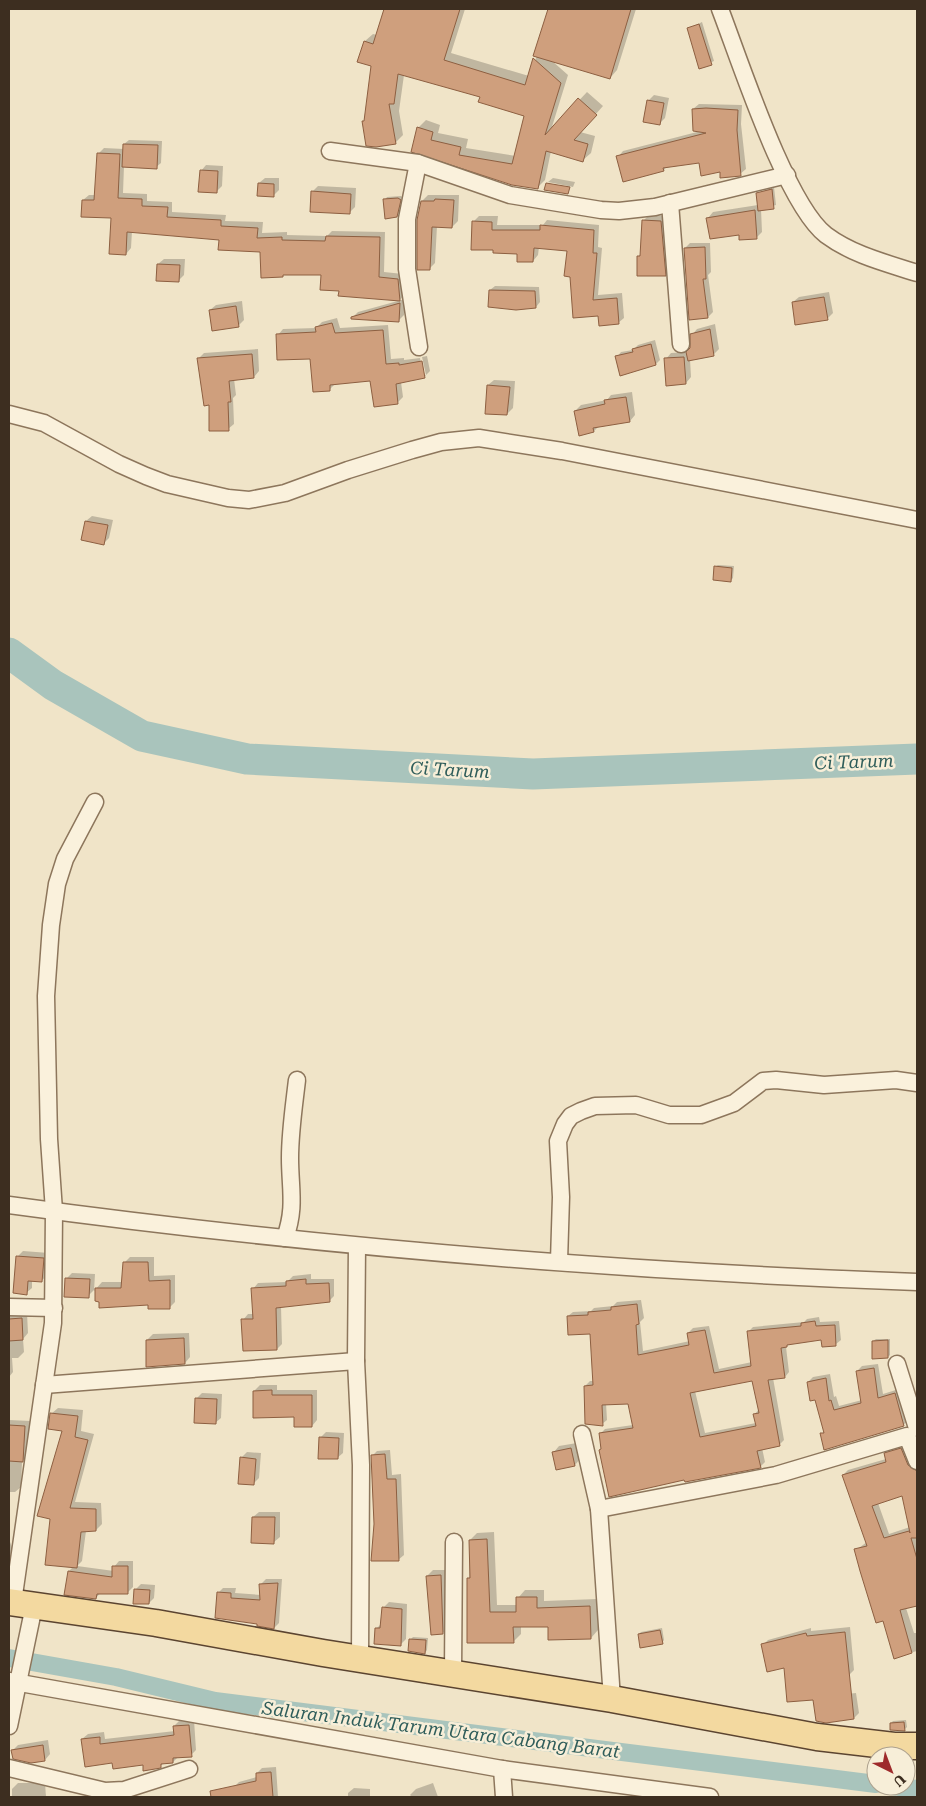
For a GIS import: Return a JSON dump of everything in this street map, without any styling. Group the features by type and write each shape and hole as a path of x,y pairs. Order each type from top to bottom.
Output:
{"main road":[{"path":"22,1608 156,1623 360,1659 453,1672 612,1699 817,1737 894,1746 917,1746"}],"street":[{"path":"720,9 800,206 825,234 857,254 917,273"},
{"path":"330,151 418,163 510,194 600,210 619,211 670,204 787,175"},
{"path":"418,163 407,219 407,269 419,347"},
{"path":"670,204 681,344"},
{"path":"9,414 44,422 146,476 167,484 228,498 249,500 285,494 348,470 412,450 441,442 479,438 562,451 917,520"},
{"path":"9,1726 17,1678 44,1385 54,1308 54,1212 49,1139 46,996 51,924 57,884 64,859 95,802"},
{"path":"285,1238 292,1214 293,1196 290,1159 297,1080"},
{"path":"559,1261 561,1197 558,1141 564,1124 571,1116 581,1110 595,1106 636,1105 669,1116 701,1115 734,1103 763,1081 776,1080 824,1085 896,1080 917,1083"},
{"path":"9,1205 54,1212 357,1246 559,1261 917,1282"},
{"path":"357,1246 356,1361 361,1465 360,1659"},
{"path":"9,1308 54,1308"},
{"path":"44,1385 356,1361"},
{"path":"897,1364 914,1432 917,1461"},
{"path":"599,1509 776,1475 914,1432"},
{"path":"582,1434 599,1509 612,1699"},
{"path":"453,1672 454,1542"},
{"path":"17,1678 502,1769 710,1797"},
{"path":"9,1768 105,1791 124,1790 189,1769"},
{"path":"502,1769 504,1797"}],"building":[{"path":"384,9 460,9 444,60 525,85 533,58 561,83 545,135 578,98 597,115 574,140 588,144 583,162 546,151 538,189 512,185 411,152 417,127 433,132 431,140 461,147 459,155 512,164 524,116 478,102 480,97 398,74 394,104 389,104 396,144 376,147 366,146 362,121 364,121 371,66 357,62 364,41 373,44"},
{"path":"548,9 631,9 610,79 533,56"},
{"path":"699,24 712,65 699,69 687,28"},
{"path":"647,100 664,103 660,125 643,122"},
{"path":"692,109 738,110 737,130 741,176 720,178 720,172 701,176 699,163 663,168 664,171 623,182 616,156 706,133 693,131"},
{"path":"123,144 158,145 157,169 122,167"},
{"path":"97,153 120,154 118,198 142,199 142,206 168,207 167,217 221,220 221,226 258,228 257,238 282,237 282,240 325,241 326,236 380,237 379,277 398,279 400,301 338,296 339,291 320,290 321,275 283,275 283,277 261,278 260,252 218,250 219,240 127,232 126,255 109,254 111,218 81,217 82,200 94,200"},
{"path":"200,170 218,171 217,193 198,192"},
{"path":"258,183 274,184 274,197 257,196"},
{"path":"546,183 570,187 568,194 544,190"},
{"path":"772,189 774,209 758,211 756,193"},
{"path":"311,191 351,194 350,214 310,212"},
{"path":"398,198 401,200 397,217 385,219 383,199"},
{"path":"435,199 454,200 452,228 432,227 430,270 417,270 417,220 421,201 434,201"},
{"path":"755,210 757,239 739,240 739,235 710,239 706,218"},
{"path":"642,220 661,221 666,276 637,276 637,256 640,256"},
{"path":"472,221 492,222 492,230 540,230 540,225 594,230 593,253 597,253 593,300 617,298 619,324 599,326 598,316 573,318 570,277 564,276 567,251 534,248 533,262 517,262 517,254 493,253 493,250 471,250"},
{"path":"705,247 706,279 703,279 708,318 689,320 684,248"},
{"path":"157,264 180,265 179,282 156,281"},
{"path":"489,290 535,291 536,308 516,310 488,307"},
{"path":"824,297 828,320 795,325 792,302"},
{"path":"400,303 399,322 351,319 351,317"},
{"path":"236,306 239,327 212,331 209,310"},
{"path":"332,323 335,333 383,330 386,364 399,363 399,365 422,361 425,378 396,384 398,404 374,407 370,381 330,385 330,391 313,392 310,359 277,360 276,334 316,332 315,327"},
{"path":"710,329 714,356 688,361 686,352 690,348 690,334"},
{"path":"651,344 656,365 620,376 615,356 633,352 632,349"},
{"path":"252,354 254,378 229,381 231,402 228,402 229,431 209,431 209,405 204,406 197,358"},
{"path":"684,357 686,384 666,386 664,358"},
{"path":"487,385 510,387 507,415 485,414"},
{"path":"626,397 630,422 593,428 594,432 579,436 574,411 605,404 604,400"},
{"path":"85,521 108,525 104,545 81,540"},
{"path":"714,566 732,568 731,582 713,580"},
{"path":"16,1256 44,1258 42,1282 28,1281 27,1295 13,1293"},
{"path":"123,1262 148,1262 149,1281 170,1280 170,1309 148,1309 148,1305 99,1308 99,1302 95,1301 95,1288 121,1288"},
{"path":"65,1278 90,1279 89,1298 64,1297"},
{"path":"306,1279 306,1284 329,1283 330,1302 276,1308 277,1350 243,1351 241,1319 253,1319 251,1288 286,1286 286,1281"},
{"path":"637,1304 639,1324 636,1325 638,1355 689,1345 687,1333 705,1330 714,1373 751,1366 747,1331 801,1326 801,1323 815,1321 816,1326 835,1325 836,1346 822,1347 821,1340 787,1345 787,1347 781,1348 785,1378 768,1380 780,1446 757,1451 761,1468 685,1482 684,1480 609,1497 599,1450 601,1449 599,1433 633,1428 628,1404 602,1405 603,1426 585,1424 584,1386 593,1385 590,1334 568,1335 567,1316 588,1315 588,1312 611,1310 611,1307","holes":["752,1381 759,1413 753,1414 756,1426 700,1437 690,1393"]},
{"path":"22,1318 23,1340 9,1341 9,1319"},
{"path":"184,1338 185,1364 146,1367 146,1340"},
{"path":"888,1340 888,1358 872,1359 872,1341"},
{"path":"874,1368 878,1398 895,1393 904,1426 824,1450 820,1433 824,1433 815,1400 810,1401 807,1382 826,1378 829,1401 831,1400 834,1410 861,1403 856,1371"},
{"path":"272,1390 272,1395 312,1395 312,1427 294,1427 294,1417 253,1418 253,1391"},
{"path":"195,1398 217,1399 216,1424 194,1423"},
{"path":"50,1413 78,1416 75,1437 88,1440 70,1508 96,1509 96,1531 81,1532 77,1568 45,1565 50,1519 37,1516 62,1431 48,1429"},
{"path":"9,1425 25,1426 23,1462 9,1461"},
{"path":"319,1437 339,1438 338,1459 318,1459"},
{"path":"571,1448 575,1466 556,1470 552,1452"},
{"path":"901,1448 908,1465 917,1471 917,1538 911,1538 917,1559 917,1606 900,1610 912,1653 894,1659 883,1621 876,1623 860,1571 854,1549 867,1546 842,1475 886,1462 884,1453","holes":["902,1496 910,1533 909,1531 884,1538 872,1506"]},
{"path":"385,1454 387,1479 396,1479 399,1561 371,1561 374,1524 371,1455"},
{"path":"240,1457 256,1459 254,1485 238,1484"},
{"path":"252,1517 275,1517 274,1544 251,1543"},
{"path":"487,1539 490,1612 516,1612 516,1597 537,1597 537,1608 590,1606 591,1639 548,1640 548,1627 513,1627 514,1643 467,1643 467,1578 470,1578 469,1540"},
{"path":"112,1566 128,1566 128,1594 97,1594 96,1599 64,1595 68,1571 112,1577"},
{"path":"441,1575 443,1634 431,1635 426,1576"},
{"path":"278,1583 274,1629 257,1626 257,1624 215,1618 217,1592 231,1593 231,1598 260,1600 259,1584"},
{"path":"134,1589 150,1590 149,1604 133,1604"},
{"path":"382,1607 402,1609 401,1646 374,1644 375,1628 380,1628"},
{"path":"660,1630 663,1644 640,1648 638,1634"},
{"path":"845,1632 854,1719 826,1723 816,1721 813,1700 787,1702 784,1668 767,1672 761,1644 806,1633 807,1636"},
{"path":"409,1639 426,1640 425,1654 408,1651"},
{"path":"904,1722 905,1731 890,1730 890,1723"},
{"path":"189,1725 192,1757 173,1758 173,1763 161,1764 161,1768 143,1771 143,1765 113,1769 112,1763 85,1767 81,1739 100,1737 100,1744 160,1737 174,1735 173,1726"},
{"path":"43,1745 45,1761 31,1763 13,1759 11,1750"},
{"path":"271,1772 273,1797 211,1797 210,1791 256,1781 256,1773"}],"waterway":[{"name":"Ci Tarum","path":"9,653 53,685 142,736 247,759 533,774 917,759"},
{"name":"Saluran Induk Tarum Utara Cabang Barat","path":"9,1658 116,1677 215,1701 866,1783"}]}
